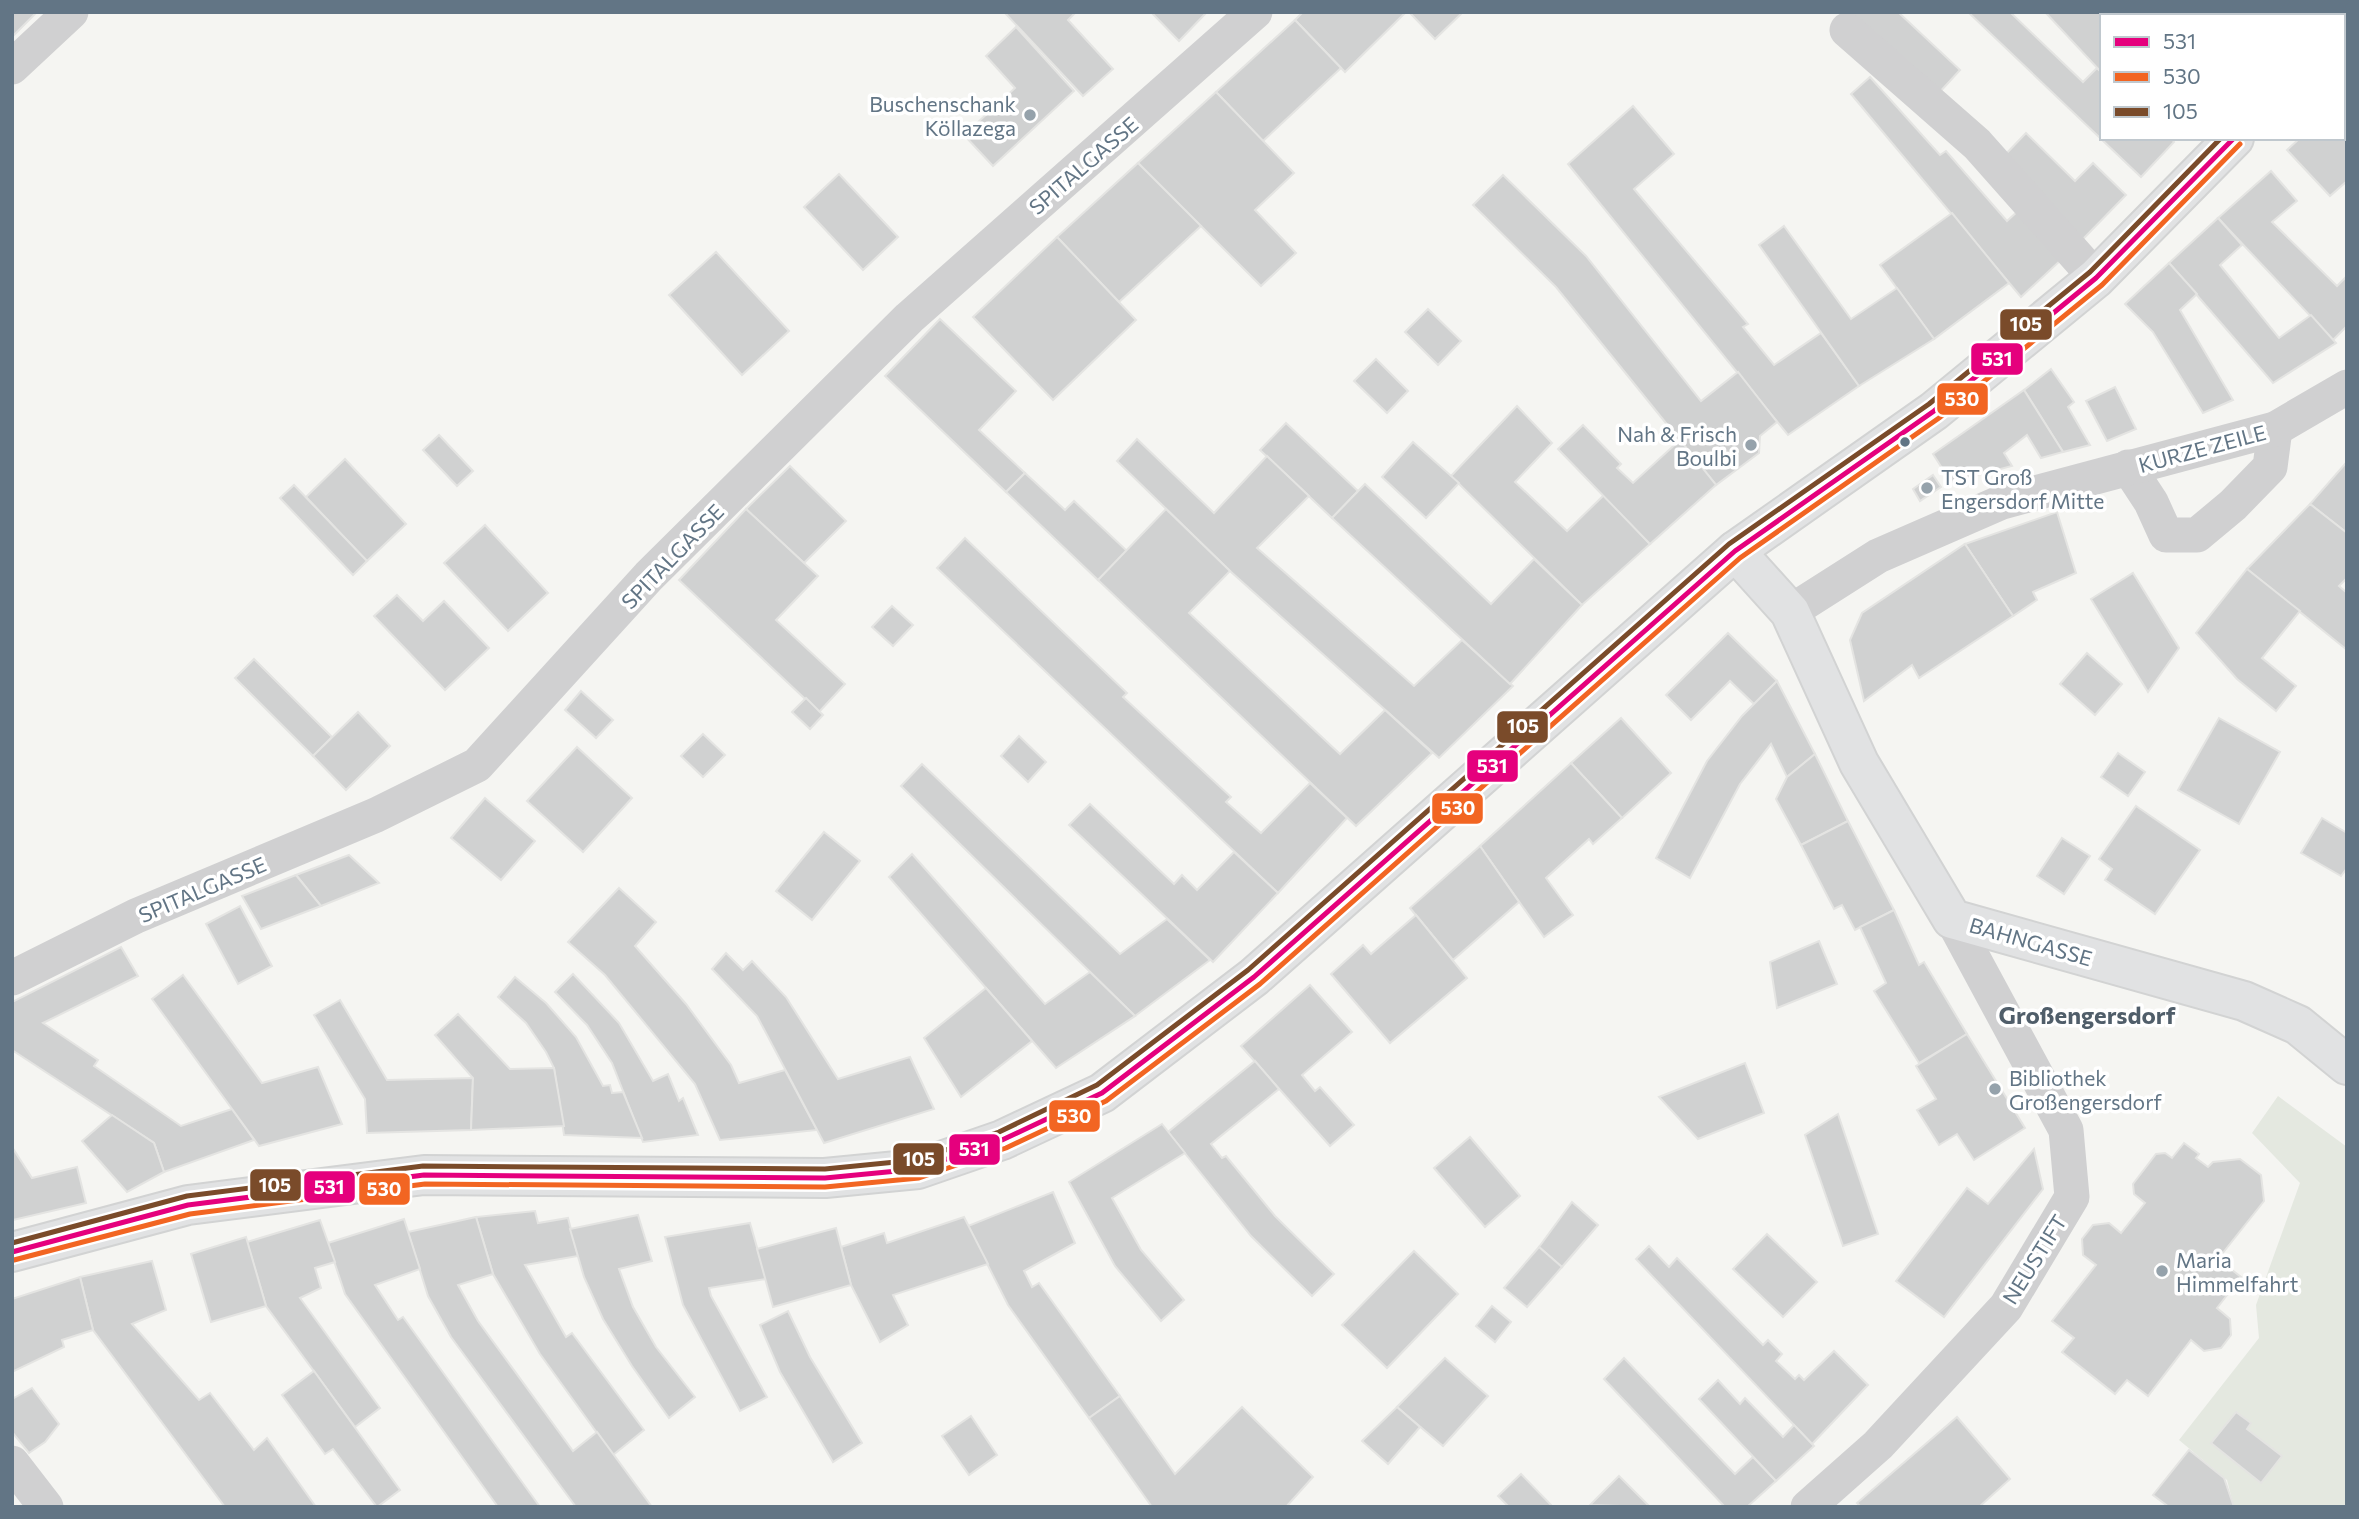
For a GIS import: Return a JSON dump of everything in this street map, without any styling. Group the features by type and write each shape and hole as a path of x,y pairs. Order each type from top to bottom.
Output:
{"main road":[{"path":"12,1252 188,1205 424,1175 825,1178 918,1168 1002,1140 1102,1093 1254,977 1735,551 1934,411 2096,278 2232,140"},
{"name":"BAHNGASSE","path":"1735,551 1790,612 1859,764 1952,919 2244,1001 2298,1025 2347,1065"}],"street":[{"path":"12,67 71,12"},
{"name":"SPITALGASSE","path":"12,978 136,916 376,815 477,765 649,576 909,318 1255,12"},
{"path":"1847,30 1976,144 2096,278"},
{"name":"KURZE ZEILE","path":"1790,612 1878,556 2002,502 2275,429 2347,387"},
{"name":"KURZE ZEILE","path":"2128,467 2151,502 2166,535 2197,535 2234,505 2270,467 2275,429"},
{"name":"NEUSTIFT","path":"1808,1507 1878,1446 2006,1307 2072,1197 2066,1130 1952,919"},
{"path":"12,1463 46,1507"}],"shaded area":[{"path":"2278,1096 2347,1147 2347,1507 2234,1507 2227,1480 2179,1440 2259,1338 2256,1305 2300,1183 2252,1133"}],"building":[{"path":"12,12 37,12 12,37"},
{"path":"1004,12 1076,12 1068,20 1113,69 1083,96"},
{"path":"1151,12 1207,12 1179,41"},
{"path":"1303,12 1406,12 1345,72 1295,20"},
{"path":"1409,12 1463,12 1435,39"},
{"path":"1846,12 1898,12 1960,70 1937,95"},
{"path":"1968,12 2010,12 2083,82 2097,68 2100,71 2100,138"},
{"path":"2045,12 2108,14 2100,14 2100,71"},
{"path":"2161,12 2272,14 2163,14"},
{"path":"1295,20 1341,68 1263,141 1216,92"},
{"path":"1016,27 1074,91 993,166 964,135 1015,88 986,56"},
{"path":"1870,77 1940,155 1946,151 2007,221 2019,210 2062,259 2021,297 1851,94"},
{"path":"1216,92 1294,173 1255,210 1296,253 1261,286 1138,163"},
{"path":"2347,95 2347,181 2330,196 2287,150 2298,140 2345,140"},
{"path":"1633,106 1674,154 1634,189 1748,324 1743,327 1774,365 1821,333 1859,386 1788,435 1568,164"},
{"path":"2026,133 2075,181 2093,163 2126,195 2083,239 2001,159"},
{"path":"2102,140 2172,140 2174,142 2141,177"},
{"path":"1138,163 1201,226 1119,302 1057,237"},
{"path":"2271,171 2297,201 2272,222 2337,286 2347,276 2347,326 2333,340 2218,218"},
{"path":"839,174 898,237 863,270 804,207"},
{"path":"1503,175 1586,256 1701,401 1738,372 1777,422 1760,436 1759,453 1716,485 1556,287 1473,205"},
{"path":"1952,213 2009,283 1934,339 1880,265"},
{"path":"2218,218 2242,245 2220,265 2279,338 2311,315 2336,343 2273,383 2169,263"},
{"path":"1784,226 1851,319 1897,288 1934,339 1859,386 1759,245"},
{"path":"1057,237 1136,320 1053,400 973,317"},
{"path":"716,252 789,331 742,375 669,295"},
{"path":"2169,263 2197,294 2180,310 2233,400 2203,413 2153,332 2125,304"},
{"path":"1428,309 1461,341 1438,365 1405,332"},
{"path":"940,319 1016,391 979,430 1025,473 1006,492 885,376"},
{"path":"1376,359 1408,391 1387,413 1354,381"},
{"path":"2051,369 2074,402 2068,407 2090,445 2063,452 2024,390"},
{"path":"2115,387 2136,429 2107,441 2086,401"},
{"path":"2024,390 2063,452 2041,458 2027,435 2004,453 2012,466 1951,482 1933,454"},
{"path":"1517,406 1552,443 1515,482 1567,531 1604,495 1650,544 1582,605 1451,476"},
{"path":"1286,423 1358,491 1332,518 1260,450"},
{"path":"1583,425 1621,464 1617,468 1633,483 1680,440 1716,485 1650,544 1558,449"},
{"path":"439,435 473,471 457,486 423,450"},
{"path":"1137,439 1214,513 1267,456 1309,496 1257,548 1414,686 1462,640 1513,686 1439,758 1230,571 1117,461"},
{"path":"1413,442 1459,483 1426,518 1382,477"},
{"path":"345,459 406,524 367,561 306,497"},
{"path":"2345,464 2347,465 2347,533 2310,504"},
{"path":"790,466 846,521 804,563 746,509"},
{"path":"1025,473 1065,510 1074,501 1127,551 1098,580 1006,492"},
{"name":"TST Groß Engersdorf Mitte","path":"1933,475 1941,487 1920,501 1913,489"},
{"path":"1365,484 1491,604 1534,559 1582,605 1510,684 1332,518"},
{"path":"294,485 367,561 353,575 280,498"},
{"path":"2310,504 2347,533 2347,578 2339,586 2347,593 2347,650 2247,569"},
{"path":"746,509 818,576 776,620 845,684 819,712 679,580"},
{"path":"1166,509 1230,571 1189,613 1340,754 1385,710 1432,753 1356,826 1098,580"},
{"path":"2057,512 2076,573 2033,592 2037,600 2013,616 1965,544"},
{"path":"485,525 548,593 508,631 444,563"},
{"path":"965,538 1127,693 1123,697 1231,797 1226,802 1261,833 1310,783 1347,818 1278,893 937,568"},
{"path":"1965,544 2013,616 1919,678 1912,665 1864,701 1850,640 1862,613"},
{"path":"2247,569 2300,611 2262,658 2296,686 2276,711 2237,679 2196,633"},
{"path":"2133,573 2179,648 2148,692 2091,599"},
{"path":"397,595 423,621 444,601 489,648 445,690 374,616"},
{"path":"892,606 913,625 893,646 872,627"},
{"path":"1728,633 1777,681 1754,704 1730,681 1691,720 1666,695"},
{"path":"2087,653 2122,684 2095,715 2060,684"},
{"path":"254,659 332,737 313,756 235,678"},
{"path":"1777,681 1815,754 1787,777 1771,744 1740,784 1690,878 1656,858 1707,761 1742,716"},
{"path":"581,691 613,720 596,738 565,710"},
{"path":"806,698 823,715 810,729 792,712"},
{"path":"358,712 390,746 346,790 313,756"},
{"path":"1621,718 1671,773 1622,818 1571,763"},
{"path":"2219,718 2280,752 2239,824 2178,790"},
{"path":"703,734 725,755 703,777 681,756"},
{"path":"1019,736 1046,762 1028,782 1001,756"},
{"path":"577,747 632,798 583,852 527,801"},
{"path":"2118,753 2145,772 2128,796 2101,777"},
{"path":"1815,754 1848,821 1801,845 1776,799 1787,777"},
{"path":"1571,763 1622,818 1593,844 1589,839 1546,878 1573,915 1544,937 1480,846"},
{"path":"922,764 1120,954 1167,919 1210,960 1135,1016 901,786"},
{"path":"485,798 535,841 501,880 451,838"},
{"path":"1090,804 1174,884 1182,875 1197,890 1234,852 1278,893 1213,962 1069,825"},
{"path":"2136,806 2200,850 2155,914 2105,880 2112,869 2099,859"},
{"path":"2322,818 2347,833 2347,868 2341,876 2301,853"},
{"path":"1848,821 1894,910 1855,930 1842,905 1834,909 1801,845"},
{"path":"824,832 860,861 812,920 776,891"},
{"path":"2062,838 2090,856 2064,894 2037,876"},
{"path":"1480,846 1519,902 1453,960 1410,908"},
{"path":"912,854 1045,1004 1090,972 1135,1016 1056,1068 889,877"},
{"path":"349,855 379,883 321,906 296,875"},
{"path":"296,875 321,906 261,929 242,896"},
{"path":"619,888 656,922 635,946 686,1004 731,1065 739,1083 785,1070 817,1130 720,1140 695,1084 605,975 568,942"},
{"path":"240,906 272,966 238,984 206,924"},
{"path":"1894,910 1919,965 1924,962 1967,1034 1919,1063 1874,991 1886,983 1860,927"},
{"path":"1416,915 1467,978 1390,1043 1331,974 1363,945 1371,954"},
{"path":"1819,941 1837,984 1777,1008 1770,962"},
{"path":"121,947 138,976 43,1023 98,1060 94,1066 181,1126 232,1109 254,1140 164,1172 154,1143 12,1050 12,1002"},
{"path":"726,953 743,970 752,961 786,997 838,1079 910,1057 934,1109 824,1143 757,1016 712,969"},
{"path":"573,974 619,1023 653,1081 668,1074 679,1101 683,1098 698,1135 643,1142 612,1063 587,1025 555,992"},
{"path":"183,975 262,1083 318,1067 342,1124 259,1146 152,999"},
{"path":"515,977 546,1003 576,1037 603,1086 610,1085 612,1093 623,1092 642,1138 564,1135 554,1068 526,1023 498,997"},
{"path":"1310,985 1352,1032 1302,1075 1315,1091 1320,1087 1354,1125 1330,1146 1241,1046"},
{"path":"986,988 1032,1041 961,1097 924,1038"},
{"path":"340,1000 387,1080 473,1078 471,1130 367,1133 365,1099 314,1015"},
{"path":"458,1014 510,1069 554,1068 564,1126 471,1130 473,1078 435,1035"},
{"path":"1967,1034 2025,1128 1974,1160 1957,1134 1939,1145 1917,1110 1936,1099 1916,1066"},
{"path":"1255,1061 1279,1089 1211,1144 1222,1158 1226,1156 1275,1216 1334,1274 1312,1296 1251,1236 1168,1132"},
{"path":"1745,1063 1764,1113 1698,1139 1659,1097"},
{"path":"1838,1114 1878,1234 1843,1246 1805,1135"},
{"path":"112,1115 154,1143 164,1172 127,1192 82,1141"},
{"path":"1162,1124 1185,1153 1112,1198 1141,1250 1184,1300 1161,1321 1115,1266 1069,1182"},
{"path":"1470,1137 1520,1196 1485,1227 1434,1168"},
{"name":"Maria Himmelfahrt","path":"2184,1143 2199,1154 2196,1158 2208,1167 2213,1162 2240,1159 2261,1175 2264,1201 2218,1259 2241,1277 2217,1308 2230,1319 2231,1335 2221,1348 2204,1351 2191,1340 2148,1396 2127,1380 2115,1394 2062,1352 2074,1338 2052,1321 2096,1265 2083,1255 2082,1239 2093,1225 2109,1223 2121,1233 2145,1203 2134,1194 2133,1184 2156,1154 2165,1153 2172,1158"},
{"path":"12,1147 32,1178 77,1167 86,1203 13,1220"},
{"path":"2034,1149 2043,1189 1944,1317 1896,1281 1967,1188 1988,1204"},
{"path":"1053,1192 1075,1243 1024,1271 1032,1287 1039,1283 1120,1396 1089,1418 1008,1305 968,1226"},
{"path":"1572,1202 1598,1225 1562,1267 1539,1247"},
{"path":"535,1211 538,1223 568,1218 578,1256 525,1265 566,1337 572,1333 644,1430 613,1455 540,1354 493,1274 476,1217"},
{"path":"638,1215 652,1261 619,1269 633,1307 656,1347 695,1397 669,1418 603,1319 584,1277 570,1229"},
{"path":"476,1217 493,1274 458,1285 478,1321 573,1451 597,1432 652,1507 576,1507 451,1337 428,1296 408,1232"},
{"path":"964,1217 988,1264 893,1295 908,1325 880,1342 851,1285 841,1247 884,1233 887,1243"},
{"path":"404,1219 420,1269 375,1285 398,1320 403,1317 540,1507 498,1507 345,1294 328,1243"},
{"path":"320,1220 335,1262 315,1268 321,1288 300,1298 380,1408 355,1427 266,1306 247,1242"},
{"path":"750,1223 766,1279 709,1288 767,1397 740,1411 683,1305 665,1237"},
{"path":"836,1228 851,1285 773,1307 757,1249"},
{"path":"1767,1234 1817,1282 1783,1317 1733,1269"},
{"path":"246,1237 266,1306 211,1322 191,1254"},
{"path":"1649,1246 1669,1267 1677,1258 1763,1345 1768,1340 1782,1354 1776,1361 1795,1379 1799,1375 1804,1380 1834,1351 1868,1385 1812,1444 1636,1259"},
{"path":"1539,1247 1562,1267 1527,1307 1504,1288"},
{"path":"1414,1251 1458,1294 1387,1368 1342,1325"},
{"path":"152,1261 166,1310 132,1324 199,1400 210,1393 254,1450 267,1438 316,1507 225,1507 93,1330 80,1277"},
{"path":"80,1277 93,1330 62,1340 64,1347 12,1372 12,1299"},
{"path":"1492,1306 1511,1322 1495,1342 1476,1326"},
{"path":"788,1311 810,1357 862,1443 833,1462 780,1372 760,1325"},
{"path":"1445,1358 1488,1396 1443,1446 1397,1407"},
{"path":"1624,1358 1735,1474 1753,1457 1776,1481 1747,1507 1725,1507 1604,1379"},
{"path":"314,1371 400,1490 377,1507 333,1449 325,1454 282,1395"},
{"path":"1718,1380 1740,1404 1745,1398 1783,1437 1794,1425 1814,1446 1776,1481 1699,1399"},
{"path":"32,1388 59,1424 45,1442 29,1453 12,1432 12,1395 14,1398"},
{"path":"1120,1396 1175,1474 1242,1407 1313,1477 1286,1507 1152,1507 1089,1418"},
{"path":"1397,1407 1420,1427 1388,1464 1362,1441"},
{"path":"2236,1412 2251,1423 2247,1429 2282,1456 2261,1483 2211,1443"},
{"path":"971,1416 997,1455 969,1475 942,1436"},
{"path":"1957,1417 2010,1479 1979,1507 1861,1507 1857,1503"},
{"path":"2189,1450 2224,1478 2234,1507 2169,1507 2153,1495"},
{"path":"1521,1474 1553,1507 1509,1507 1498,1496"},
{"path":"1619,1476 1650,1507 1590,1505"}],"transit line":[{"name":"105","path":"12,1243 187,1196 423,1166 825,1169 916,1160 999,1132 1097,1085 1248,970 1729,544 1929,404 2090,272 2219,140"},
{"name":"531","path":"12,1252 188,1205 424,1175 825,1178 918,1169 1002,1140 1102,1093 1254,977 1735,551 1934,411 2096,278 2232,140"},
{"name":"530","path":"14,1260 190,1214 425,1184 825,1187 919,1178 1006,1148 1106,1101 1260,984 1740,558 1939,418 2102,285 2240,144"}],"place":[{"name":"Buschenschank Köllazega","path":"1030,115"},
{"name":"Nah & Frisch Boulbi","path":"1751,445"},
{"name":"TST Groß Engersdorf Mitte","path":"1927,488"},
{"name":"Bibliothek Großengersdorf","path":"1995,1089"},
{"name":"Maria Himmelfahrt","path":"2162,1271"}],"district":[{"name":"Großengersdorf","path":"2087,1014"}]}
